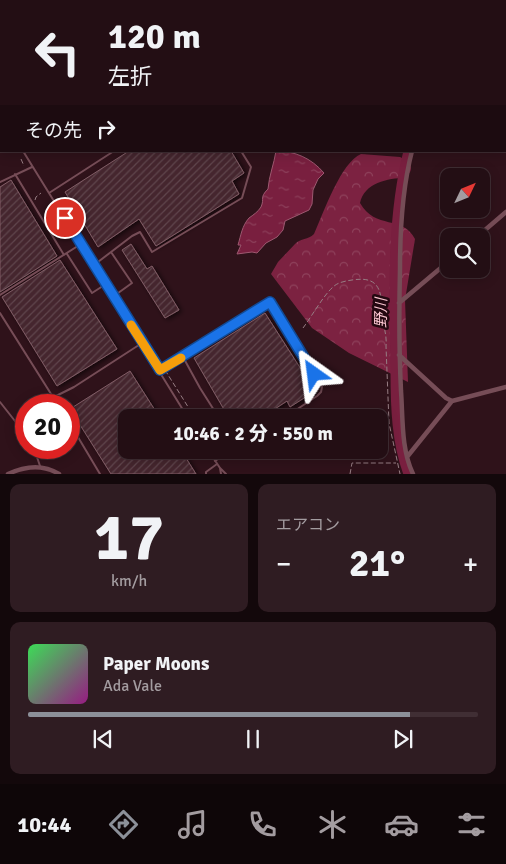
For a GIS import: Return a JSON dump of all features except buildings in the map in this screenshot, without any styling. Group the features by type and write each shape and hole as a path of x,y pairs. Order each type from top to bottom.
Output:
{"street":[{"path":"412,152 400,228 399,302 404,433 408,459 413,474"},
{"path":"487,228 506,212"},
{"path":"399,302 440,268"},
{"path":"400,355 446,398 452,401"},
{"path":"408,459 452,401 506,387"},
{"path":"8,474 40,466 59,474"}],"lane":[{"path":"24,152 183,409"},
{"path":"49,193 112,152"},
{"path":"94,265 140,232 152,252 242,198 251,167 242,152"},
{"path":"0,182 32,167"},
{"path":"15,174 92,293 106,284"},
{"path":"0,295 81,244"},
{"path":"111,252 132,283 113,297"},
{"path":"160,370 270,302 322,387 321,392 317,396 298,409"},
{"path":"0,313 52,394"},
{"path":"60,394 142,343"},
{"path":"182,357 213,409"},
{"path":"0,402 15,421"},
{"path":"80,440 100,474"},
{"path":"38,459 40,466"},
{"path":"214,459 226,474"},
{"path":"206,474 221,459"},
{"path":"220,468 221,474"}],"path":[{"path":"21,159 24,166"},
{"path":"36,197 41,193"},
{"path":"100,265 116,291"},
{"path":"303,328 334,286 344,281 364,278 375,283 381,294 384,328 387,336 389,423 400,474"},
{"path":"119,296 162,366"},
{"path":"165,370 189,409"},
{"path":"350,474 352,463 397,464 408,459"}],"green space":[{"path":"361,154 400,157 410,162 411,165 411,171 405,178 391,179 372,186 362,196 360,203 373,217 403,227 415,239 405,300 408,382 349,353 312,328 271,274 278,262 295,244 314,234 346,167"}],"water":[{"path":"276,152 290,152 302,156 314,163 324,173 318,179 313,190 312,204 309,210 285,221 283,230 277,237 266,243 257,253 237,254 241,245 238,245 242,231 249,218 261,207 263,196 268,189"}],"waterway":[{"name":"野川","path":"408,152 398,206 394,289 396,411 401,449 408,474"}],"slow traffic":[{"path":"131,325 160,370 181,358"}],"route":[{"path":"65,218 160,370 270,302 314,374"}]}
